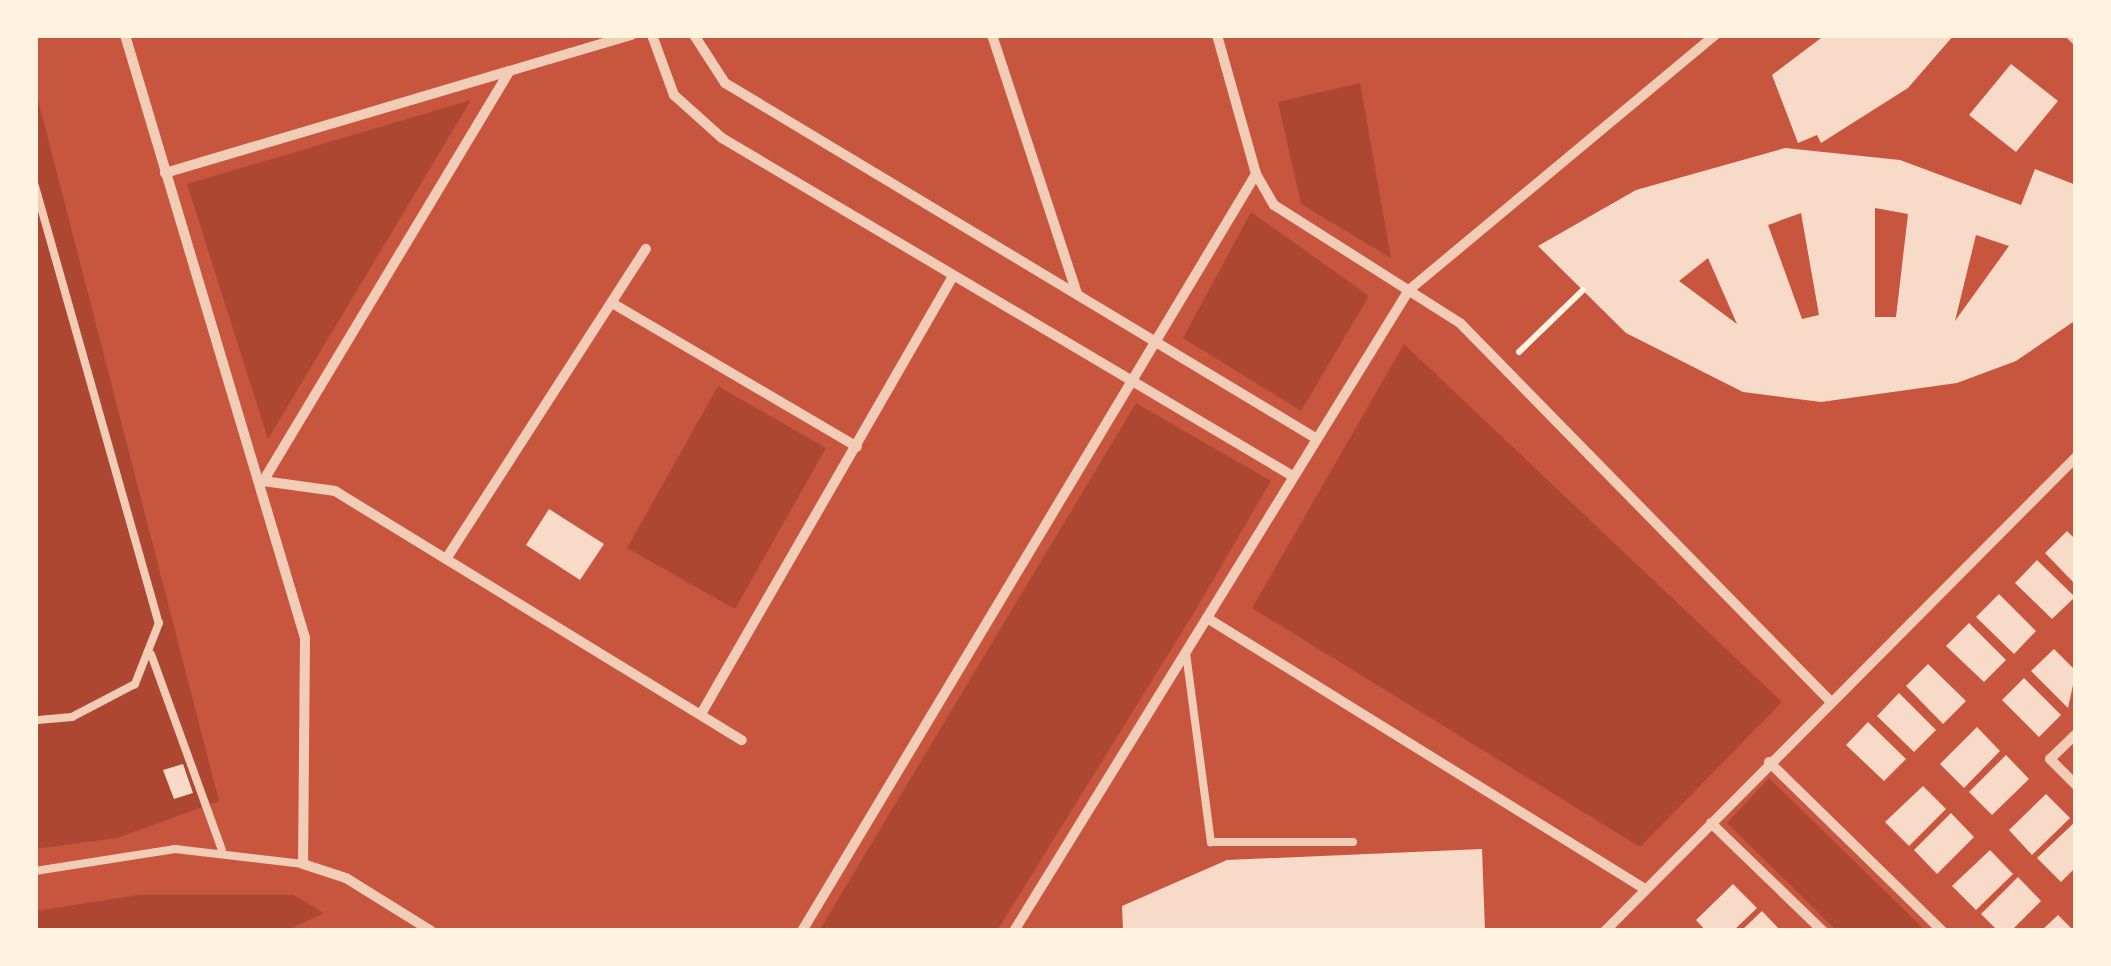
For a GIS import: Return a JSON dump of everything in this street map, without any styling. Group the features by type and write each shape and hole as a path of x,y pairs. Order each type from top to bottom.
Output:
{"street":[{"path":"125,35 263,480 305,638 303,864 346,878 431,931"},
{"path":"165,172 632,35"},
{"path":"652,35 693,117 952,278 1291,475"},
{"path":"694,35 725,83 1314,437"},
{"path":"992,35 1076,294"},
{"path":"1217,35 1256,174 1300,226 1409,290 1504,366 1829,700"},
{"path":"1014,931 1208,618 1314,437 1409,290 1715,35"},
{"path":"263,480 509,72"},
{"path":"802,931 1256,174"},
{"path":"446,559 646,249"},
{"path":"701,714 952,278"},
{"path":"612,302 857,447"},
{"path":"1605,931 1829,700 2076,457"},
{"path":"263,480 335,491 742,740"},
{"path":"1208,618 1645,889"},
{"path":"2076,734 2050,759 2076,785"},
{"path":"1769,762 1942,931"},
{"path":"1711,822 1822,931"}],"lane":[{"path":"35,186 159,623 151,654 136,684 102,706 35,720"},
{"path":"1186,653 1210,842 1353,842"},
{"path":"151,654 222,850"},
{"path":"35,871 133,854 222,850 303,864"}],"path":[{"path":"1504,366 1583,290"}],"shaded area":[{"path":"1360,83 1391,258 1301,204 1278,102"},
{"path":"35,88 219,801 117,838 35,849"},
{"path":"471,100 268,439 187,184"},
{"path":"1251,212 1369,296 1301,411 1183,338"},
{"path":"1404,344 1782,702 1640,847 1252,608"},
{"path":"718,386 826,448 735,609 627,548"},
{"path":"1136,403 1271,481 1195,611 997,931 819,931"},
{"path":"1769,778 1926,931 1837,931 1727,823"},
{"path":"139,895 294,895 324,913 286,931 35,931 35,911"}],"building":[{"path":"1825,35 1954,35 1908,88 1821,143 1817,135 1798,143 1772,75"},
{"path":"2011,64 2058,101 2016,152 1969,115"},
{"path":"1785,148 1900,160 2021,205 2035,169 2076,185 2076,320 2016,361 1957,383 1821,402 1743,392 1626,333 1538,246 1636,190","holes":["1875,208 1908,214 1896,317 1875,317","1801,213 1819,315 1802,319 1768,225","1976,235 2009,246 1955,321","1708,258 1737,324 1679,281"]},
{"path":"549,509 604,544 580,580 526,545"},
{"path":"2067,531 2076,540 2076,585 2045,553"},
{"path":"2037,560 2075,597 2052,619 2015,583"},
{"path":"1999,594 2036,631 2014,654 1976,617"},
{"path":"1969,623 2006,660 1984,682 1946,646"},
{"path":"2054,649 2076,671 2068,708 2031,671"},
{"path":"1928,664 1966,701 1943,724 1906,686"},
{"path":"2024,678 2061,715 2039,737 2002,700"},
{"path":"1899,693 1936,730 1914,752 1877,716"},
{"path":"1868,722 1906,759 1884,781 1846,745"},
{"path":"1977,727 2000,751 1964,788 1940,764"},
{"path":"2006,755 2029,779 1992,815 1969,792"},
{"path":"183,764 193,793 174,799 163,770"},
{"path":"1923,786 1946,809 1909,846 1885,822"},
{"path":"2046,794 2070,818 2032,855 2009,830"},
{"path":"1951,813 1974,837 1937,874 1914,850"},
{"path":"2076,821 2076,867 2061,882 2037,858"},
{"path":"1482,849 1485,931 1123,931 1122,906 1227,860"},
{"path":"1990,850 2013,874 1976,910 1952,886"},
{"path":"2018,877 2041,901 2011,931 1998,931 1981,914"},
{"path":"1733,884 1757,908 1733,931 1706,931 1696,920"},
{"path":"1762,911 1781,931 1741,931"},
{"path":"2058,915 2074,931 2041,931"}]}
